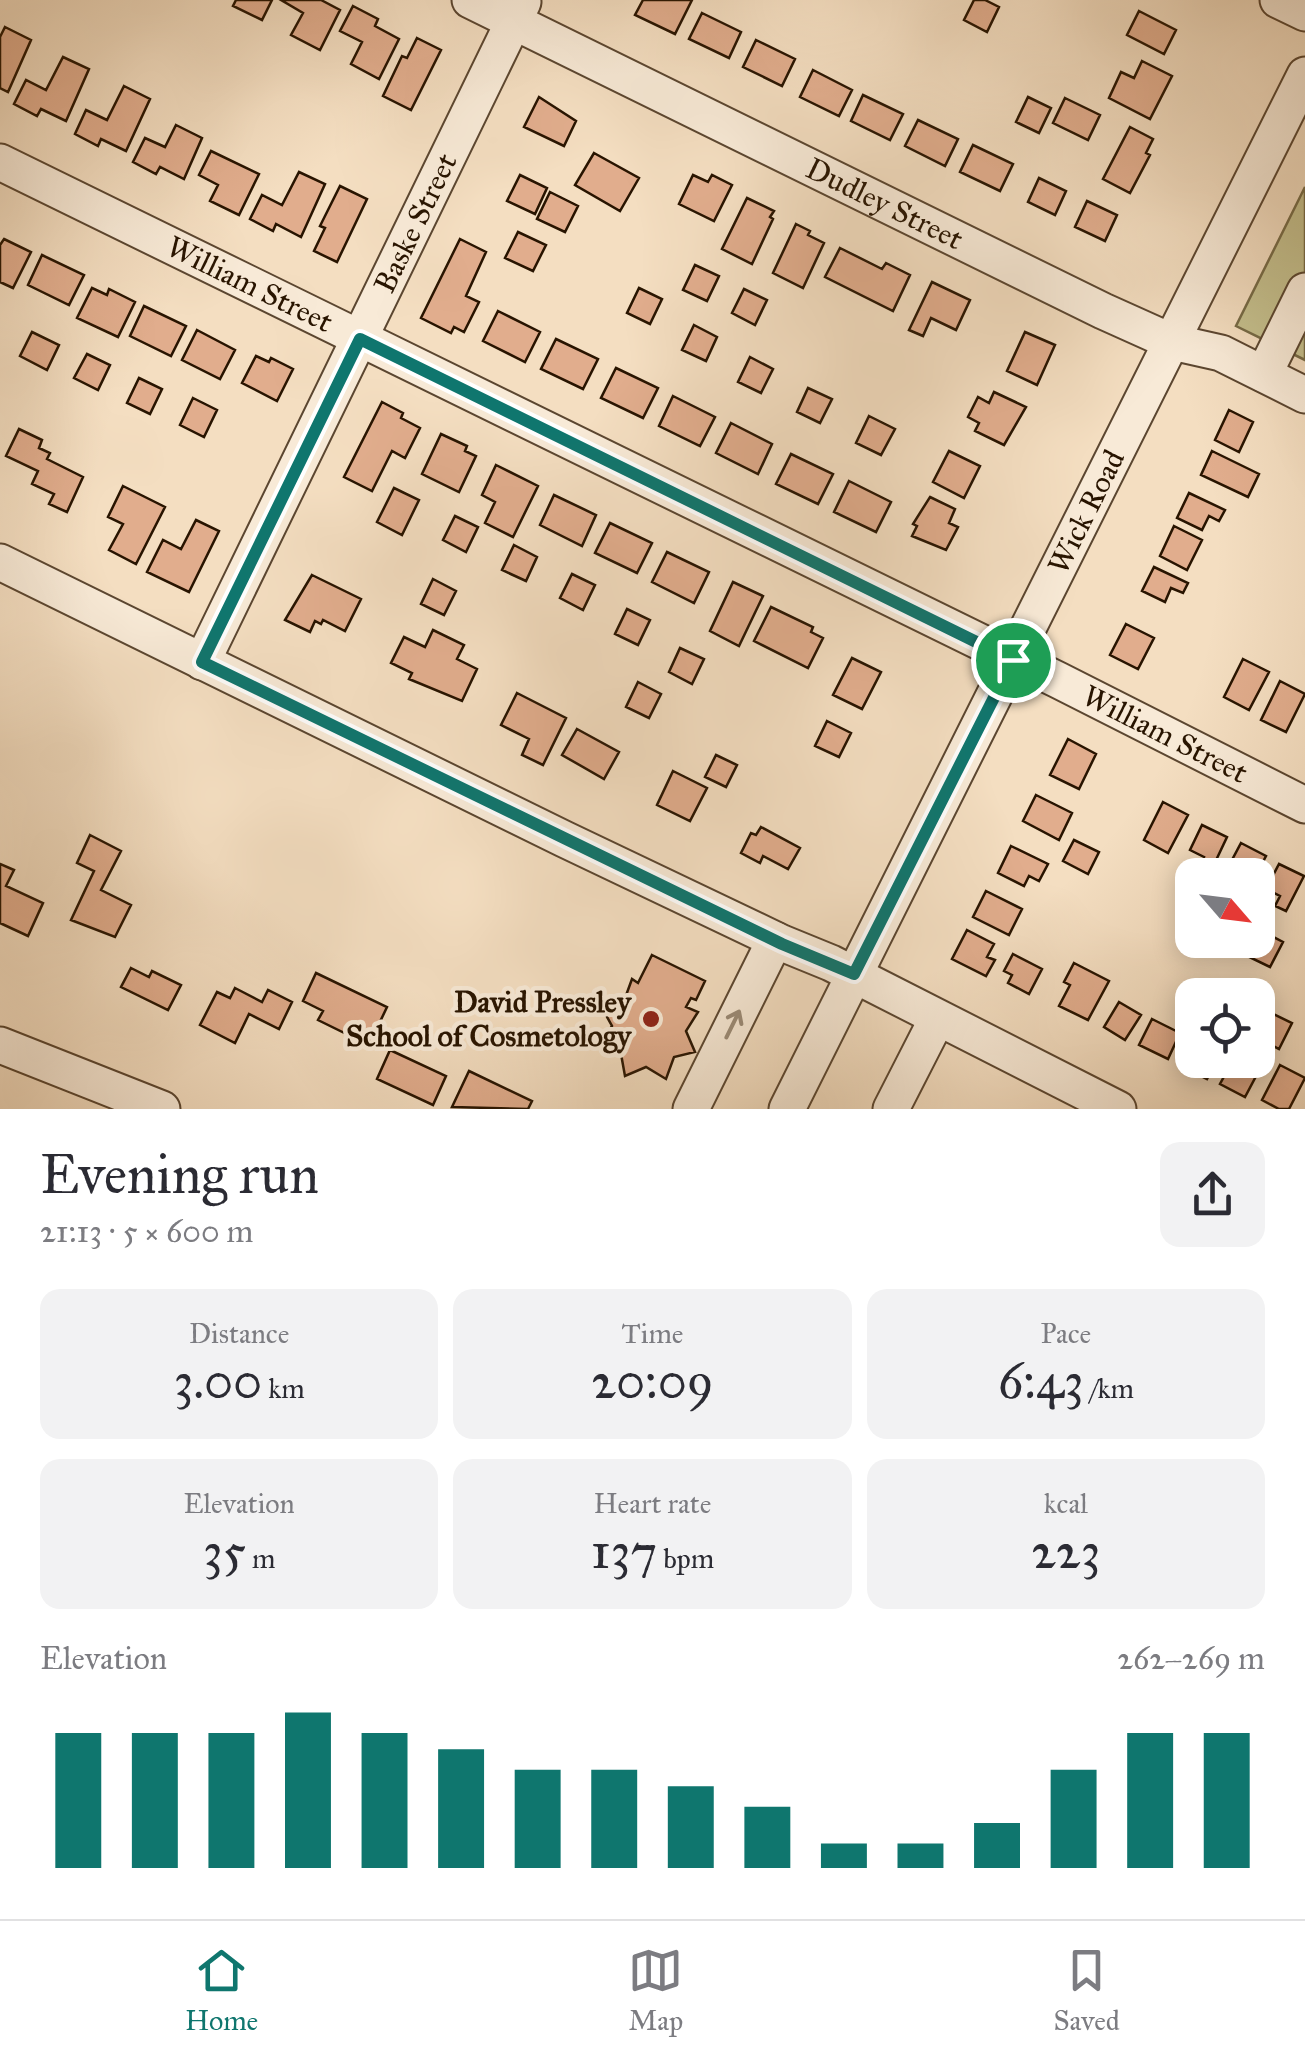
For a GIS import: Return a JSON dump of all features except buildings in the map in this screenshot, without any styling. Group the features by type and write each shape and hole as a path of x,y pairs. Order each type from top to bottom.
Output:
{"street":[{"name":"Dudley Street","path":"470,0 519,11 1172,342 1221,353 1305,395"},
{"path":"1278,0 1305,13"},
{"name":"Baske Street","path":"202,662 519,11"},
{"name":"Wick Road","path":"788,1109 1305,75"},
{"name":"William Street","path":"0,162 1305,804"},
{"path":"1264,374 1305,291"},
{"path":"0,562 775,940 854,974 1118,1109"},
{"path":"691,1109 775,940"},
{"path":"891,1109 937,1018"},
{"path":"0,1045 162,1109"}],"shaded area":[{"path":"1305,187 1305,360 1236,326"}],"place":[{"name":"David Pressley School of Cosmetology","path":"651,1019"}],"route":[{"path":"360,339 1013,660 854,974 782,944 202,662 360,339"}]}
